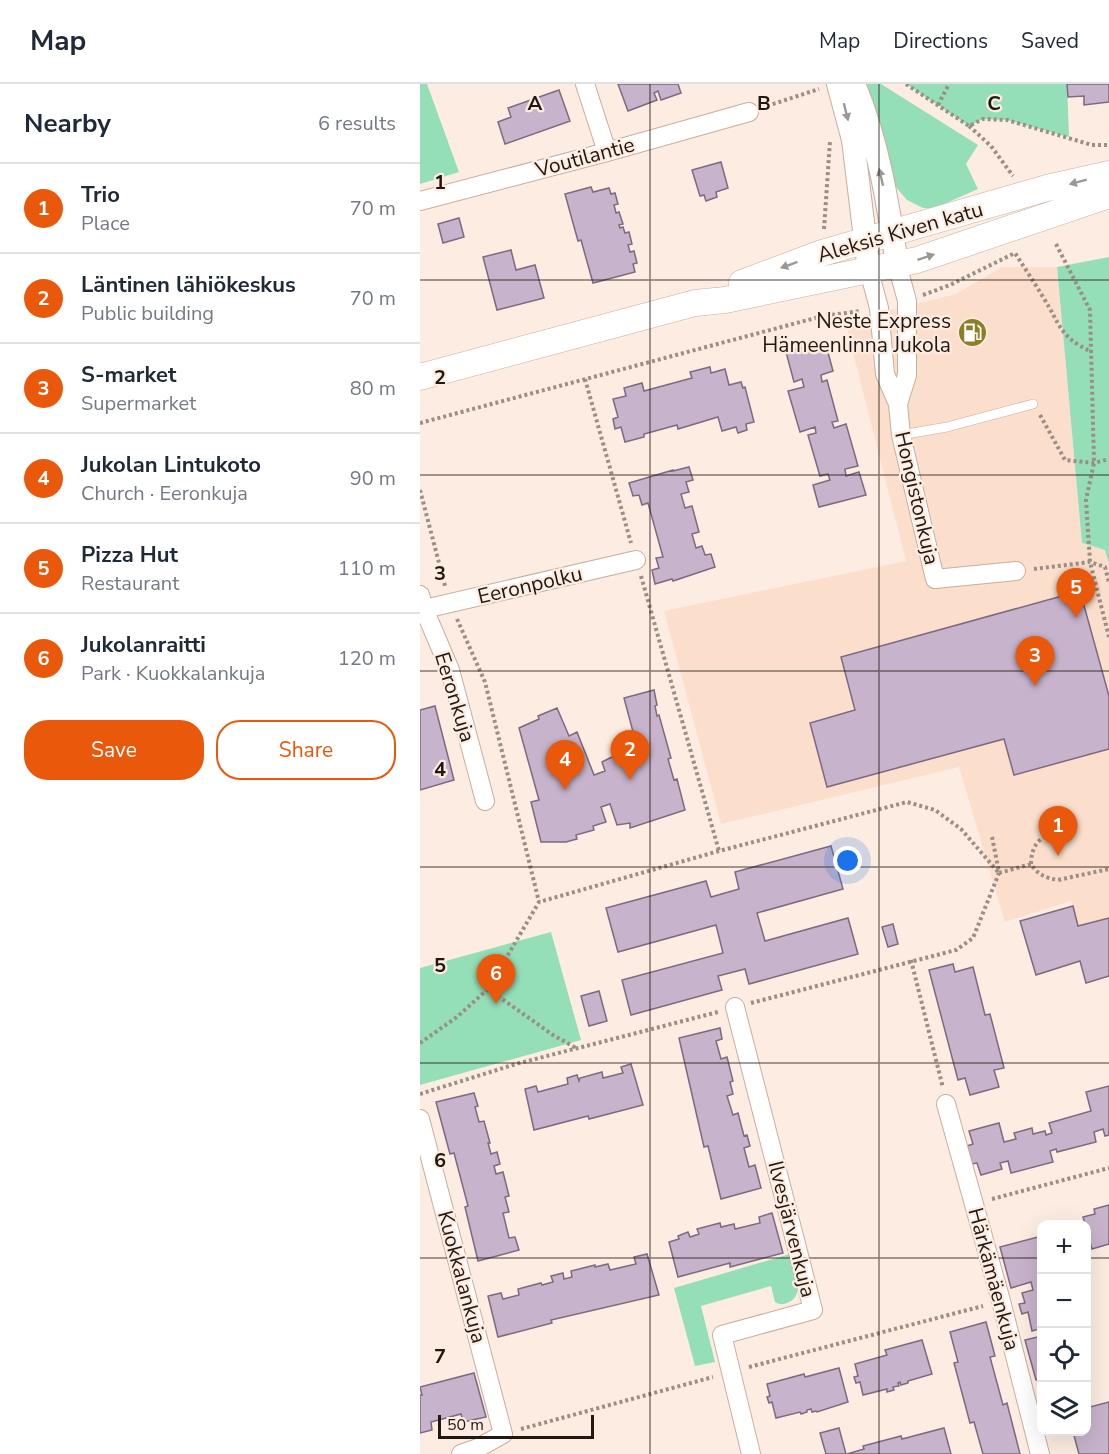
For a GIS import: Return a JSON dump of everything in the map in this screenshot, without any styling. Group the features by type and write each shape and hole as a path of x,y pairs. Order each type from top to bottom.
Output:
{"main road":[{"name":"Aleksis Kiven katu","path":"420,377 695,303 725,300 823,266 865,241 1047,188 1109,174"},
{"name":"Aleksis Kiven katu","path":"823,266 869,270 916,260 1109,195"}],"street":[{"path":"585,84 607,152"},
{"path":"854,84 869,129 897,264"},
{"path":"832,85 853,140 869,270"},
{"name":"Voutilantie","path":"420,201 749,112"},
{"name":"Hongistonkuja","path":"897,264 907,301 907,375 898,404"},
{"name":"Hongistonkuja","path":"869,270 879,308 885,374 898,404 901,435 935,579 1016,571"},
{"name":"Eeronpolku","path":"421,605 450,603 636,560"},
{"name":"Eeronkuja","path":"421,605 450,670 485,801"},
{"name":"Ilvesjärvenkuja","path":"735,1008 813,1310 722,1335 729,1372 751,1454"},
{"name":"Härkämäenkuja","path":"946,1104 1040,1454"},
{"name":"Kuokkalankuja","path":"420,1119 503,1434"},
{"path":"461,1454 478,1448 503,1434"}],"lane":[{"path":"901,435 946,428 1033,404"}],"path":[{"path":"906,84 969,126 991,146 1015,179"},
{"path":"938,105 949,84"},
{"path":"749,112 832,85"},
{"path":"969,126 982,119 1007,120 1092,145 1109,145"},
{"path":"823,316 823,266 830,135"},
{"path":"1056,244 1090,310 1094,463 1086,500 1090,562 1109,637"},
{"path":"907,301 950,285 1015,253 1045,299 1059,328 1069,340 1092,352"},
{"path":"420,423 823,316 879,308"},
{"path":"585,379 719,851"},
{"path":"1033,404 1065,460 1094,463 1109,459"},
{"path":"420,490 450,603 485,682 539,902"},
{"path":"1016,571 1090,562 1105,567 1109,583"},
{"path":"420,1043 457,1017 488,989 539,902 719,851 907,802 935,810 961,829 999,873"},
{"path":"1054,833 1045,835 1031,854 1031,864 1036,872 1058,880 1109,869"},
{"path":"420,1094 577,1048 956,950 973,938 999,873 992,837"},
{"path":"999,873 1031,864"},
{"path":"911,960 946,1104"},
{"path":"488,989 553,1035 577,1048"},
{"path":"974,1203 1109,1168"},
{"path":"503,1434 729,1372 1001,1302"}],"shaded area":[{"path":"1002,267 1057,267 1082,543 1105,550 1109,564 1109,918 1078,926 1071,901 1005,922 959,767 721,824 664,611 906,561 845,321 956,294"}],"green space":[{"path":"420,84 427,84 459,172 420,184"},
{"path":"867,84 881,84 978,145 966,164 978,189 935,208 923,208 907,200 895,186"},
{"path":"906,84 1067,84 1069,137 1007,120 983,119 969,126"},
{"path":"1109,257 1109,564 1105,550 1082,543 1057,267"},
{"path":"551,932 581,1040 420,1085 420,968"},
{"path":"790,1254 798,1287 794,1298 789,1302 778,1304 775,1302 771,1286 701,1306 715,1362 695,1366 674,1288"}],"building":[{"path":"618,84 678,84 681,93 661,100 658,91 654,93 657,100 628,111"},
{"path":"1067,84 1109,84 1109,102 1084,105 1084,96 1068,97"},
{"path":"559,90 570,121 505,144 498,122 511,117 508,108"},
{"path":"721,162 728,188 716,192 717,197 706,201 704,195 700,196 692,170"},
{"path":"591,187 593,192 609,188 611,194 615,193 618,204 614,205 616,213 619,212 623,224 619,225 620,228 623,227 625,233 629,232 632,244 628,245 630,252 634,251 637,263 633,264 635,272 593,283 565,194"},
{"path":"459,218 464,237 443,243 438,224"},
{"path":"511,250 516,270 535,265 544,298 497,310 483,257"},
{"path":"825,341 833,371 821,375 822,382 827,380 838,421 832,422 834,428 846,424 858,466 845,469 846,476 859,472 866,495 819,507 813,485 830,480 828,474 820,476 808,435 816,433 815,427 800,432 788,391 804,387 802,379 794,382 786,352"},
{"path":"710,367 711,373 725,369 729,385 741,382 743,388 745,387 754,422 746,424 747,430 738,433 736,427 722,431 718,417 678,429 677,425 625,442 621,427 615,429 613,419 618,417 613,399 626,396 624,388 642,383 644,391 692,378 690,372"},
{"path":"689,467 693,480 686,482 689,492 681,494 685,508 692,506 699,532 692,534 696,548 702,546 705,555 711,554 715,567 673,581 672,579 655,584 652,570 659,568 656,558 663,557 648,503 642,505 639,495 633,496 629,483"},
{"path":"1080,591 1109,696 1109,749 1014,775 1004,739 827,787 810,723 855,710 841,657"},
{"path":"654,690 657,716 659,715 671,758 668,759 674,780 677,779 685,810 630,828 630,823 617,825 610,804 601,807 606,822 593,826 594,830 576,835 577,839 566,842 541,842 531,802 539,800 519,728 557,708 569,736 577,732 594,775 605,771 602,762 616,755 614,749 636,743 624,698"},
{"path":"435,706 454,780 420,790 420,710"},
{"path":"831,846 843,889 757,913 765,941 848,918 858,954 749,984 745,969 718,976 722,990 631,1015 622,980 723,953 716,925 618,952 606,908 706,881 711,897 739,889 735,872"},
{"path":"1073,906 1078,926 1109,918 1109,976 1086,983 1080,961 1036,975 1020,921"},
{"path":"893,924 898,944 888,947 882,927"},
{"path":"953,964 955,972 973,967 985,1015 990,1014 1004,1068 994,1070 999,1087 970,1095 965,1078 958,1080 929,970"},
{"path":"599,991 607,1021 589,1026 581,996"},
{"path":"720,1028 722,1039 716,1041 721,1059 727,1057 733,1081 730,1082 733,1094 727,1096 733,1115 738,1113 744,1136 747,1135 750,1146 744,1148 749,1167 755,1165 761,1188 721,1199 708,1146 704,1147 679,1038"},
{"path":"631,1064 643,1105 534,1130 525,1089 536,1086 538,1092 568,1084 567,1078 577,1075 579,1081 580,1078 602,1072 603,1078 623,1073 621,1067"},
{"path":"1109,1086 1109,1135 1105,1136 1103,1129 1094,1132 1096,1142 1057,1152 1056,1149 1050,1151 1053,1162 1011,1173 1008,1161 1000,1163 1002,1169 981,1175 977,1163 972,1164 967,1146 973,1144 969,1131 999,1123 1004,1142 1016,1139 1014,1133 1032,1128 1033,1134 1045,1131 1046,1135 1052,1133 1049,1123 1091,1111 1086,1092"},
{"path":"474,1093 479,1122 484,1121 491,1154 497,1152 500,1164 494,1166 496,1174 503,1172 509,1196 505,1197 509,1212 503,1213 509,1238 515,1237 519,1250 478,1261 465,1207 468,1206 454,1153 450,1154 436,1102"},
{"path":"1109,1205 1109,1244 1092,1249 1091,1220 1084,1220 1083,1217 1095,1214 1094,1209"},
{"path":"772,1213 783,1253 730,1267 730,1263 678,1277 669,1242 679,1239 678,1236 688,1232 690,1237 699,1234 697,1229 720,1223 721,1227 734,1224 735,1229 760,1223 759,1217"},
{"path":"1037,1237 1037,1330 1032,1331 1028,1312 1022,1314 1019,1304 1025,1303 1022,1293 1033,1290 1031,1282 1011,1288 1000,1247"},
{"path":"647,1254 659,1295 551,1320 552,1323 498,1337 488,1296 501,1293 503,1299 519,1295 518,1289 553,1282 551,1276 563,1273 564,1279 572,1277 571,1271 595,1265 595,1267 608,1264 610,1270 636,1264 634,1257"},
{"path":"986,1322 995,1356 990,1357 1003,1405 1007,1403 1020,1454 983,1454 974,1422 970,1423 954,1363 958,1362 950,1332"},
{"path":"1037,1337 1037,1380 1036,1380 1025,1340"},
{"path":"922,1340 932,1374 901,1385 900,1382 899,1386 893,1387 894,1390 887,1392 887,1389 863,1395 860,1382 856,1383 854,1377 858,1376 855,1364 887,1355 885,1350"},
{"path":"839,1368 848,1402 817,1412 812,1412 811,1409 801,1414 800,1412 776,1418 772,1402 769,1403 767,1397 770,1396 767,1384"},
{"path":"474,1373 486,1417 463,1422 461,1414 431,1422 432,1430 420,1433 420,1395 422,1395 420,1387"},
{"path":"1109,1402 1109,1454 1079,1454 1074,1436 1091,1436 1091,1407"},
{"path":"839,1428 846,1454 826,1454 820,1433"},
{"path":"944,1428 951,1454 847,1454 864,1449 863,1446"}],"place":[{"name":"Neste Express Hämeenlinna Jukola","path":"972,333"},
{"name":"Pizza Hut","path":"1076,618"},
{"name":"S-market","path":"1035,686"},
{"name":"Läntinen lähiökeskus","path":"630,780"},
{"name":"Jukolan Lintukoto","path":"565,790"},
{"name":"Trio","path":"1058,856"},
{"name":"Jukolanraitti","path":"496,1004"}]}
